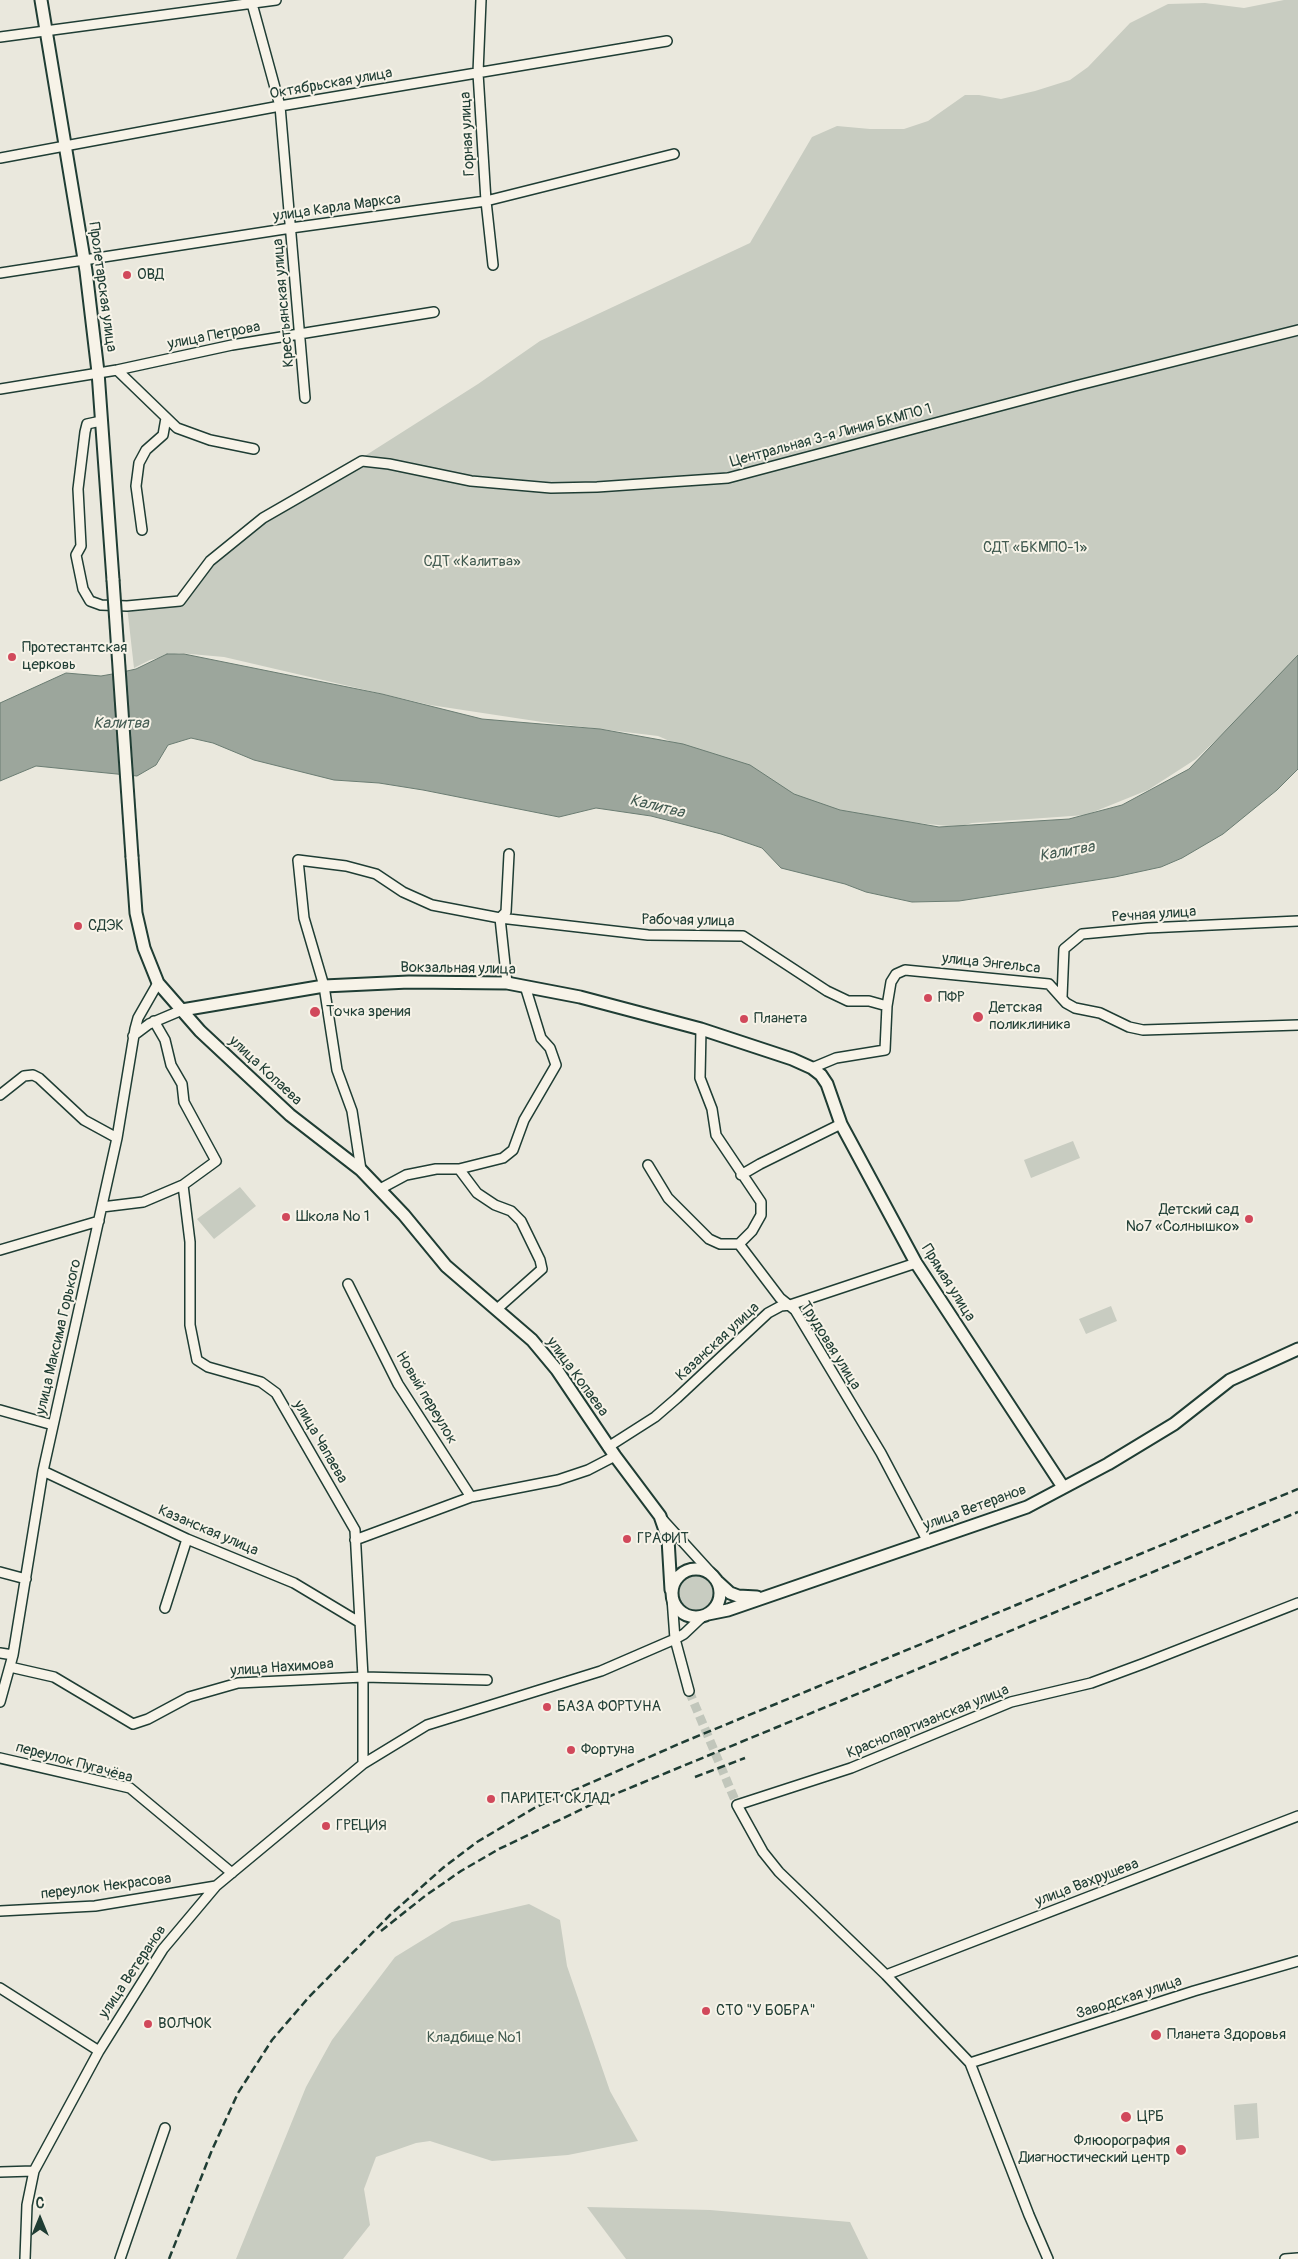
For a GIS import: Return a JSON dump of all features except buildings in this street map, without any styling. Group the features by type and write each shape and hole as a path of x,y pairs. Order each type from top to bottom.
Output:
{"main road":[{"name":"Пролетарская улица","path":"41,0 84,259 98,372 136,913 144,948 158,983"},
{"name":"Вокзальная улица","path":"182,1010 324,986 409,982 507,983 580,997 701,1028 792,1059 812,1068 821,1075 827,1084"},
{"name":"улица Копаева","path":"158,983 200,1031 290,1115 361,1170 404,1215 446,1266 532,1340 557,1370 612,1451 660,1516 668,1538 672,1594"},
{"name":"Прямая улица","path":"827,1084 841,1124 916,1263 1063,1487"},
{"name":"улица Ветеранов","path":"706,1615 728,1610 1027,1507 1108,1464 1174,1424 1230,1380 1298,1349"},
{"path":"715,1578 720,1594 719,1600 713,1610 706,1615 690,1616 684,1614 674,1604 672,1594 678,1576 684,1571 699,1568 715,1578 730,1593 738,1596 764,1597"}],"street":[{"path":"0,37 46,33 276,0"},
{"name":"Горная улица","path":"481,0 478,73 486,201 493,265"},
{"name":"Крестьянская улица","path":"252,2 280,106 306,398"},
{"name":"Октябрьская улица","path":"0,158 280,106 667,41"},
{"name":"улица Карла Маркса","path":"0,273 291,228 486,201 674,154"},
{"name":"улица Петрова","path":"0,389 117,370 232,345 434,312"},
{"name":"Центральная 3-я Линия БКМПО 1","path":"101,421 87,424 85,432 78,489 81,546 76,555 83,589 90,600 101,605 127,606 180,601 210,561 263,518 362,461 389,464 471,480 551,488 597,487 728,478 1075,386 1298,330"},
{"path":"117,370 177,428 200,437 254,449"},
{"path":"142,530 136,486 139,463 146,450 163,435 166,418"},
{"path":"507,983 500,918 506,912 509,854"},
{"name":"Рабочая улица","path":"324,986 304,918 298,860 346,866 376,874 403,892 432,905 500,918 648,935 742,936 827,991 848,1001 869,1001 887,1006"},
{"name":"Речная улица","path":"1062,997 1064,948 1082,934 1147,928 1298,921"},
{"name":"улица Энгельса","path":"812,1068 836,1058 885,1050 887,1006 891,982 896,974 905,970 1049,984 1066,1003 1075,1008 1100,1012 1129,1027 1144,1030 1298,1025"},
{"name":"улица Максима Горького","path":"0,1702 13,1655 43,1471 117,1138 133,1036 138,1018 158,983"},
{"path":"324,986 337,1070 352,1111 361,1170"},
{"path":"380,1189 406,1175 436,1169 459,1168 503,1158 513,1150 524,1120 556,1064 553,1054 541,1038 525,986"},
{"path":"133,1036 154,1021 182,1010"},
{"path":"102,1207 143,1202 183,1185 216,1161 184,1102 182,1084 171,1065 165,1040 154,1021"},
{"path":"648,1165 668,1198 709,1239 720,1244 738,1244 752,1231 761,1215 761,1202 741,1176 716,1135 712,1109 700,1078 701,1028"},
{"path":"0,1095 24,1076 33,1075 39,1078 84,1120 117,1138"},
{"path":"741,1176 760,1164 841,1124"},
{"path":"459,1168 477,1193 495,1205 511,1211 521,1220 540,1260 542,1269 496,1309"},
{"name":"улица Чапаева","path":"183,1185 190,1242 190,1325 197,1360 208,1367 261,1382 276,1393 355,1530 363,1677 364,1764"},
{"path":"0,1250 99,1221"},
{"name":"Трудовая улица","path":"738,1244 780,1298 795,1310 881,1453 928,1542"},
{"name":"Казанская улица","path":"355,1540 471,1497 558,1480 588,1470 677,1398 768,1313 781,1306 790,1305 916,1263"},
{"name":"Новый переулок","path":"348,1284 398,1384 471,1497"},
{"path":"0,1410 53,1425"},
{"name":"Казанская улица","path":"43,1471 187,1539 294,1582 359,1622"},
{"path":"660,1516 715,1578"},
{"path":"165,1608 187,1539"},
{"path":"0,1572 26,1579"},
{"path":"672,1594 675,1639 689,1691"},
{"name":"Краснопартизанская улица","path":"886,1975 779,1872 763,1852 738,1806 851,1768 1011,1702 1091,1683 1136,1667 1298,1603"},
{"name":"улица Ветеранов","path":"25,2259 27,2205 34,2170 99,2051 163,1949 216,1886 364,1764 428,1726 601,1671 675,1639 684,1634 706,1615"},
{"path":"0,1652 13,1655"},
{"name":"улица Нахимова","path":"10,1667 54,1677 133,1724 148,1719 189,1697 227,1685 363,1677 487,1680"},
{"name":"переулок Пугачёва","path":"0,1758 130,1788 232,1873"},
{"name":"улица Вахрушева","path":"886,1975 1298,1816"},
{"name":"переулок Некрасова","path":"0,1911 94,1906 216,1886"},
{"name":"Заводская улица","path":"970,2063 1194,1991 1298,1961"},
{"path":"886,1975 970,2063 1048,2259"},
{"path":"0,1988 99,2051"},
{"path":"120,2259 165,2128"},
{"path":"0,2172 34,2170"},
{"path":"1285,2259 1298,2258"}],"green space":[{"name":"СДТ «БКМПО-1»","path":"1284,0 1298,0 1298,663 1196,759 1148,790 1086,815 972,823 958,827 897,821 823,807 658,736 542,722 430,705 224,657 179,653 150,660 134,668 127,606 180,601 207,563 252,525 308,492 478,384 540,341 750,243 812,137 837,126 870,129 904,129 928,121 965,95 979,95 1001,99 1070,80 1088,67 1130,23 1168,4 1205,3 1244,8"},
{"path":"1073,1141 1080,1158 1031,1178 1024,1160"},
{"path":"240,1187 256,1206 214,1239 197,1219"},
{"path":"1111,1306 1117,1321 1086,1334 1079,1319"},
{"path":"696,1573 703,1574 709,1579 714,1585 714,1599 709,1605 703,1610 696,1611 689,1610 683,1605 678,1599 677,1592 678,1585 683,1579 689,1574"},
{"name":"Кладбище №1","path":"529,1904 560,1920 567,1966 610,2091 638,2141 568,2155 492,2161 430,2141 416,2143 376,2157 364,2189 370,2225 343,2259 236,2259 306,2087 332,2040 395,1957 452,1922"},
{"path":"1257,2103 1259,2138 1236,2140 1234,2105"},
{"path":"587,2207 710,2210 850,2222 868,2259 626,2259"}],"water":[{"name":"Калитва","path":"167,654 184,654 382,694 482,719 600,729 683,744 750,765 794,794 840,810 939,827 1069,819 1122,805 1189,769 1298,655 1298,769 1277,790 1223,834 1182,858 1161,867 1115,877 959,901 912,902 866,892 845,884 781,868 762,848 721,834 651,816 596,808 559,817 423,790 379,783 334,780 254,760 213,743 191,738 168,745 156,765 137,776 36,766 0,781 0,703 66,673 101,676 118,673 136,669"}],"tunnel":[{"path":"689,1691 737,1805"}],"railway":[{"path":"169,2259 212,2150 238,2093 272,2040 309,1997 390,1915 444,1867 477,1842 536,1807 681,1743 1298,1489"},
{"path":"381,1931 425,1896 461,1871 499,1849 603,1799 1298,1512"},
{"path":"695,1777 745,1758"}],"place":[{"name":"ОВД","path":"127,275"},
{"name":"Протестантская церковь","path":"12,657"},
{"name":"СДЭК","path":"78,926"},
{"name":"ПФР","path":"928,998"},
{"name":"Точка зрения","path":"315,1012"},
{"name":"Детская поликлиника","path":"978,1017"},
{"name":"Планета","path":"744,1019"},
{"name":"Школа № 1","path":"286,1217"},
{"name":"Детский сад №7 «Солнышко»","path":"1249,1219"},
{"name":"ГРАФИТ","path":"627,1539"},
{"name":"БАЗА ФОРТУНА","path":"547,1707"},
{"name":"Фортуна","path":"571,1750"},
{"name":"ПАРИТЕТ СКЛАД","path":"491,1799"},
{"name":"ГРЕЦИЯ","path":"326,1826"},
{"name":"СТО \"У БОБРА\"","path":"706,2011"},
{"name":"ВОЛЧОК","path":"148,2024"},
{"name":"Планета Здоровья","path":"1156,2035"},
{"name":"ЦРБ","path":"1126,2117"},
{"name":"Флюорография Диагностический центр","path":"1181,2150"}],"park label":[{"name":"СДТ «Калитва»","path":"472,562"}]}
